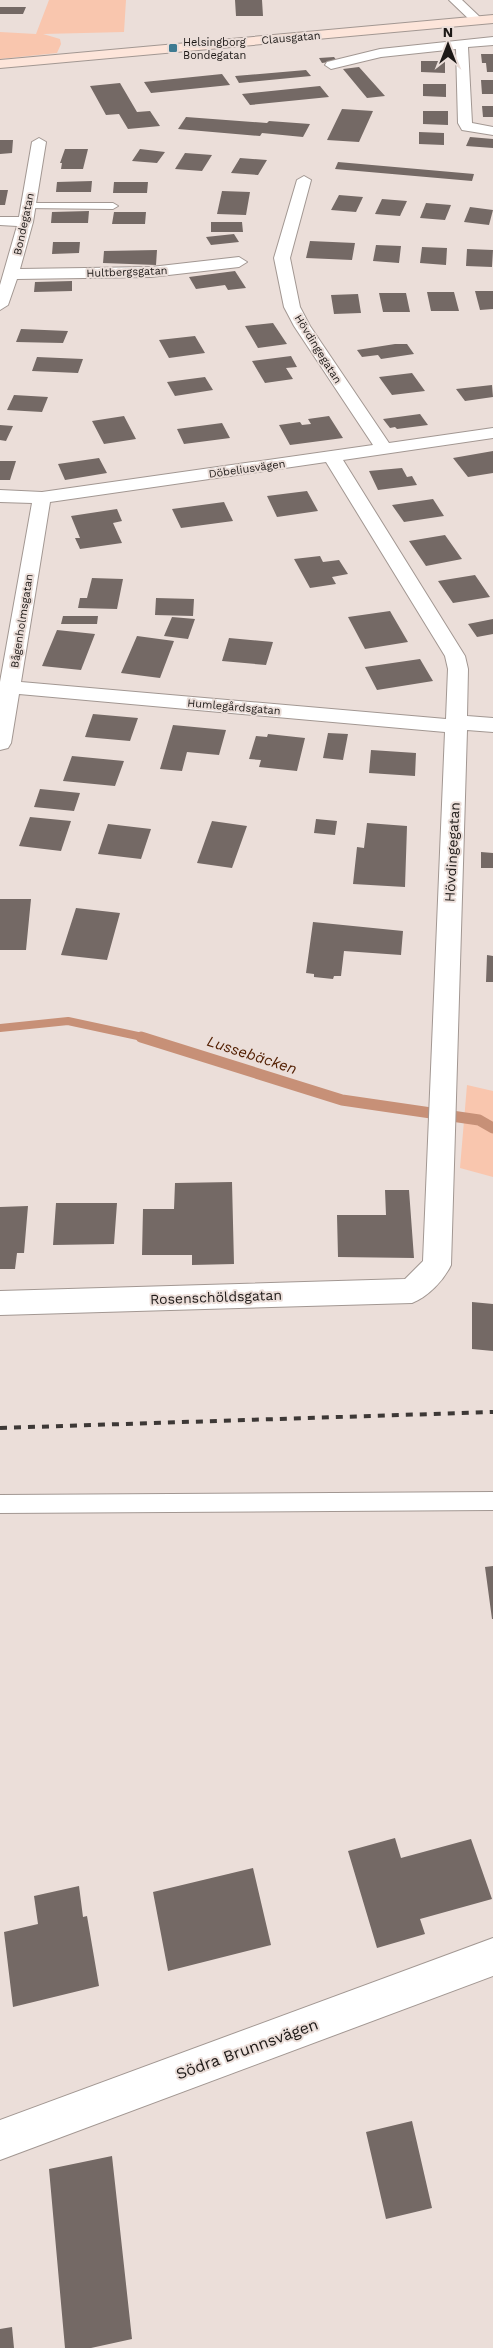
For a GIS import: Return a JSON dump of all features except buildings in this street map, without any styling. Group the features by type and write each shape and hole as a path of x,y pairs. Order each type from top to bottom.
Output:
{"main road":[{"name":"Clausgatan","path":"0,64 493,19"}],"street":[{"path":"455,0 477,20"},
{"path":"331,65 344,64 380,53 493,41"},
{"path":"462,44 465,123 467,127 493,131"},
{"name":"Bondegatan","path":"0,304 13,274 26,222 39,142"},
{"name":"Hövdingegatan","path":"304,180 282,258 292,307 302,326 384,449"},
{"path":"0,221 26,222"},
{"name":"Hultbergsgatan","path":"13,274 151,272 240,262"},
{"name":"Döbeliusvägen","path":"0,496 42,498 493,433"},
{"name":"Hövdingegatan","path":"332,457 455,656 458,669 458,724 442,1079 437,1265 426,1278"},
{"name":"Bågenholmsgatan","path":"0,743 42,498"},
{"name":"Humlegårdsgatan","path":"11,687 458,724 493,725"},
{"name":"Rosenschöldsgatan","path":"0,1303 412,1291 426,1278"},
{"name":"Södra Brunnsvägen","path":"0,2140 493,1957"}],"lane":[{"path":"28,206 113,206"},
{"path":"0,1504 493,1502"}],"shaded area":[{"path":"49,0 126,0 124,32 43,34 60,39 61,44 57,53 0,59 0,32 36,34"},
{"path":"467,1085 493,1091 493,1177 460,1168"}],"waterway":[{"name":"Lussebäcken","path":"0,1028 68,1021 147,1038"},
{"name":"Lussebäcken","path":"141,1037 342,1100 479,1120 493,1128"}],"railway":[{"path":"0,1428 493,1412"}],"place":[{"name":"Helsingborg Bondegatan","path":"173,48"}]}
